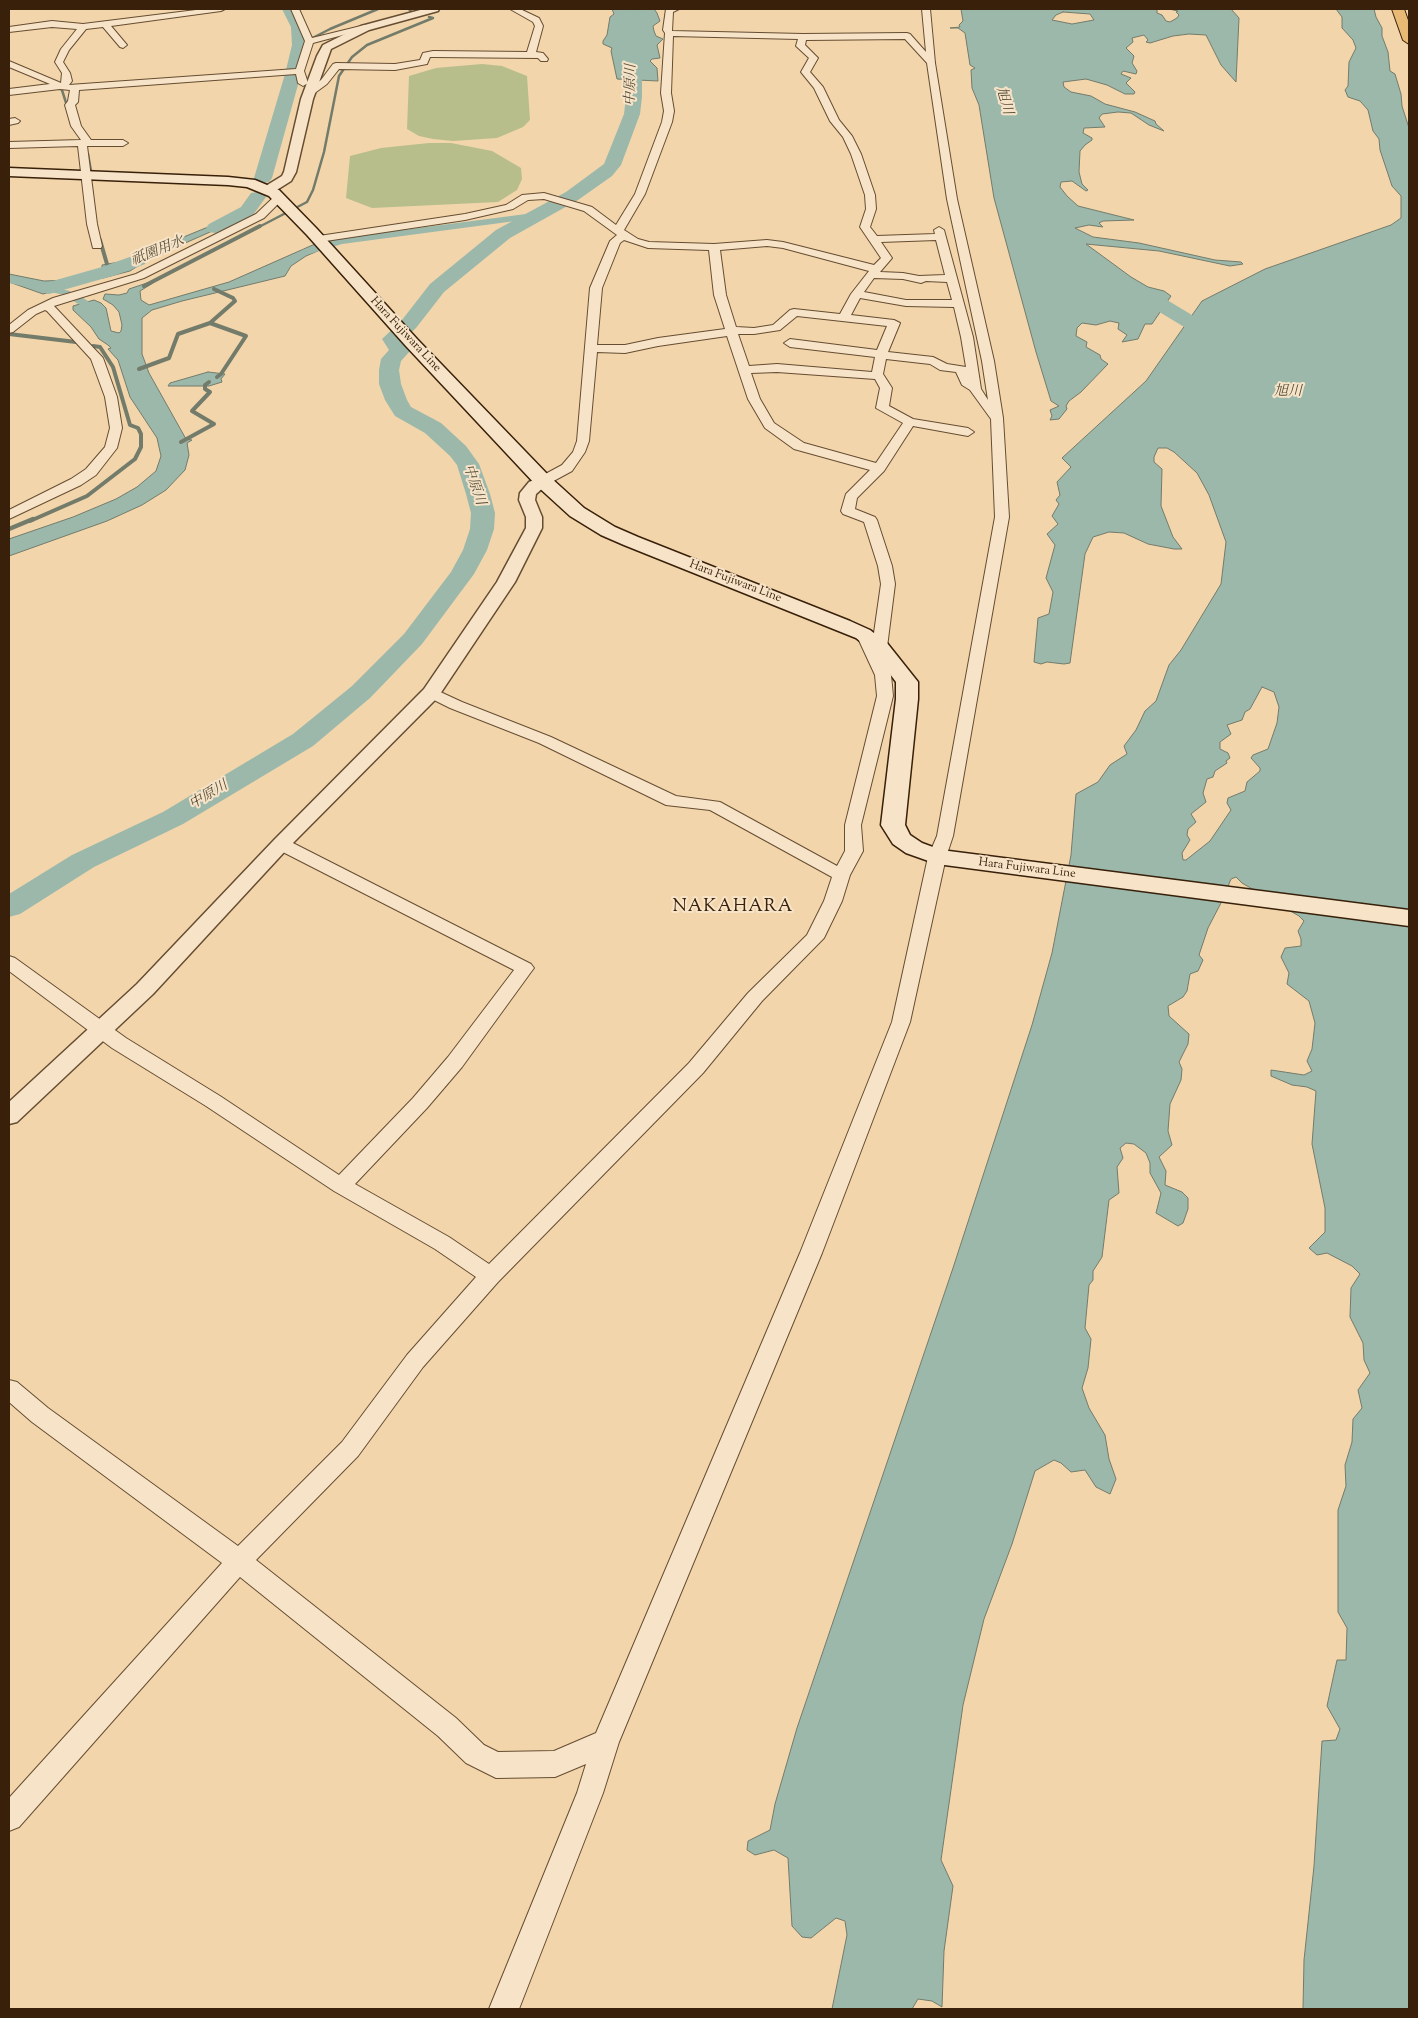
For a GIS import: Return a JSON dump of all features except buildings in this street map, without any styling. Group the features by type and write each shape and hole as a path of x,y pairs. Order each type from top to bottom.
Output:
{"main road":[{"path":"1398,9 1409,40"},
{"name":"Hara Fujiwara Line","path":"9,172 228,180 250,183 283,202 411,342 543,481 577,512 608,531 863,634 880,647 907,682 907,699 893,825 901,839 914,848 944,858 1409,918"}],"street":[{"path":"9,29 52,24 83,28 220,9"},
{"path":"295,9 308,40 296,71 308,96"},
{"path":"308,40 365,28 434,9"},
{"path":"514,9 536,20 539,26 531,55"},
{"path":"9,1116 181,953 281,844 431,693 506,582 534,528 534,517 527,500 528,493 535,484 567,468 579,452 583,441 596,288 615,241 621,233 640,194 668,122 669,111 666,93 669,33 667,30 669,11 675,9"},
{"path":"504,2009 590,1793 606,1742 811,1253 901,1022 944,858 944,836 975,677 1002,517 997,418 988,361 952,200 931,63 926,9"},
{"path":"106,25 122,45"},
{"path":"9,92 62,86 66,81 66,73 58,62 65,49 83,28"},
{"path":"9,330 46,305 140,276 260,216 283,202 287,178 308,96 322,56 327,47 365,28"},
{"path":"669,33 803,37 907,36 931,63"},
{"path":"803,37 800,46 814,58 805,72 818,87 835,121 847,136 868,184 871,210 865,227 887,258 873,272 857,294 844,317"},
{"path":"308,96 324,82 336,66 394,67 424,62 426,55 433,54 540,55 544,58"},
{"path":"9,64 62,86 75,88 296,71"},
{"path":"75,88 73,102 70,105 76,126 85,143 86,175 92,224 98,246"},
{"path":"9,145 123,143"},
{"path":"323,244 480,214 509,207 526,197 544,196 588,209 634,241 648,245 714,246 767,243 783,245 873,272 921,280 923,278 951,279"},
{"path":"872,239 940,233 967,337 975,389"},
{"path":"714,246 720,295 731,331 754,399 769,425 784,437 800,446 879,468"},
{"path":"857,294 906,303 958,304"},
{"path":"9,515 76,482 91,472 110,448 116,428 110,397 98,358 46,305"},
{"path":"590,348 625,349 731,331 754,331 776,328 794,312 894,323 881,354 877,376"},
{"path":"9,318 22,320"},
{"path":"790,342 919,358 933,361 944,367 961,369 966,382 975,389 997,418"},
{"path":"745,370 777,368 879,376 886,388 882,408 910,422 968,432"},
{"path":"880,647 888,584 885,566 870,520 848,511 851,497 879,468 910,422"},
{"path":"9,1818 238,1561 350,1449 415,1361 490,1276 696,1068 755,997 815,938 833,901 841,875 854,850 853,826 885,696 883,676 863,634"},
{"path":"431,693 456,705 545,740 672,801 714,806 841,875"},
{"path":"281,844 525,968 455,1062 420,1103 340,1186"},
{"path":"9,962 99,1030 199,1092 340,1186 442,1243 490,1276"},
{"path":"9,1389 238,1561 447,1727 475,1754 496,1765 555,1764 606,1742"}],"green space":[{"path":"482,64 502,66 527,76 530,120 523,127 497,138 453,141 419,136 407,129 409,76 436,68"},
{"path":"429,143 451,143 492,151 521,168 522,179 517,190 498,202 372,208 346,198 350,156 381,148"}],"water":[{"path":"612,9 654,9 657,13 660,21 653,26 654,31 656,36 663,39 657,45 660,58 650,61 657,68 658,81 617,79 612,48 603,44 607,35 610,17 614,14"},
{"name":"旭川","path":"961,9 1157,9 1157,13 1170,22 1179,15 1176,12 1178,11 1169,9 1231,9 1239,18 1236,82 1221,65 1206,35 1189,34 1173,36 1150,43 1146,42 1148,40 1144,35 1132,38 1133,42 1126,48 1134,56 1132,63 1137,71 1136,74 1123,71 1121,74 1131,78 1126,83 1135,92 1134,94 1125,94 1107,85 1086,79 1063,82 1064,87 1071,92 1091,96 1105,104 1135,112 1155,121 1164,131 1149,125 1131,113 1118,112 1102,114 1099,118 1105,127 1084,128 1083,133 1092,138 1092,140 1080,151 1079,172 1082,184 1088,190 1086,191 1072,181 1061,182 1060,187 1078,206 1134,220 1103,221 1099,223 1103,227 1089,225 1075,228 1093,237 1139,243 1215,260 1241,262 1243,264 1230,266 1159,251 1086,244 1131,277 1148,287 1164,291 1171,296 1152,324 1145,324 1138,339 1122,342 1127,335 1118,329 1119,323 1110,321 1096,325 1082,323 1077,328 1076,336 1087,342 1086,347 1100,355 1101,359 1108,364 1081,392 1069,401 1066,406 1067,409 1059,419 1050,420 1052,416 1050,410 1059,406 1051,401 994,198 979,105 972,88 971,70 975,68 970,65 965,33 958,28 950,28 960,27 959,25 963,21","holes":["1063,12 1090,14 1094,20 1072,24 1052,20 1056,15"]},
{"name":"旭川","path":"1336,9 1374,9 1382,28 1382,36 1388,52 1390,71 1395,74 1409,128 1409,2009 1303,2009 1304,1960 1314,1866 1322,1741 1336,1740 1340,1729 1327,1706 1337,1660 1346,1660 1347,1628 1338,1612 1338,1510 1346,1486 1345,1465 1352,1442 1353,1419 1362,1408 1358,1390 1370,1373 1364,1360 1363,1343 1350,1317 1351,1288 1360,1274 1352,1266 1327,1253 1317,1255 1309,1248 1325,1232 1325,1208 1312,1144 1316,1091 1307,1087 1292,1085 1271,1076 1271,1070 1304,1075 1312,1071 1307,1061 1312,1049 1315,1023 1309,1001 1287,984 1289,973 1281,957 1285,948 1301,946 1298,931 1304,921 1299,916 1242,883 1236,877 1231,879 1208,928 1199,955 1203,960 1198,971 1190,974 1187,991 1183,997 1168,1006 1169,1016 1189,1034 1188,1044 1179,1062 1182,1069 1181,1080 1170,1104 1168,1131 1172,1145 1159,1157 1166,1171 1165,1185 1182,1192 1188,1198 1188,1209 1183,1223 1178,1226 1156,1213 1161,1193 1150,1173 1150,1163 1146,1153 1134,1144 1126,1143 1120,1148 1123,1158 1117,1167 1119,1193 1109,1200 1102,1257 1093,1271 1093,1280 1089,1285 1085,1328 1091,1339 1088,1368 1082,1388 1089,1408 1105,1435 1109,1459 1116,1479 1110,1494 1096,1487 1085,1470 1071,1472 1061,1463 1054,1460 1035,1471 1012,1544 984,1619 963,1705 941,1860 953,1886 944,1951 942,2007 932,2001 918,1999 912,2009 832,2009 847,1935 845,1921 836,1918 811,1938 802,1937 792,1926 788,1858 774,1850 755,1855 747,1850 748,1841 770,1830 775,1804 797,1728 953,1268 1032,1025 1052,953 1071,855 1076,794 1098,782 1110,765 1127,754 1124,746 1136,730 1145,711 1156,701 1169,665 1181,650 1221,584 1226,542 1209,495 1197,473 1174,452 1167,448 1158,448 1154,462 1162,469 1161,506 1173,537 1182,549 1148,544 1124,533 1109,532 1093,537 1085,554 1070,663 1047,662 1041,664 1034,662 1038,618 1049,614 1053,592 1046,578 1055,545 1047,534 1058,524 1052,516 1059,504 1056,500 1060,495 1057,482 1071,467 1062,458 1146,381 1202,301 1265,269 1391,225 1401,218 1401,196 1392,186 1380,150 1379,139 1373,131 1368,110 1360,101 1348,97 1345,90 1348,86 1349,62 1356,48 1353,40 1342,28 1342,17","holes":["1262,687 1274,692 1279,707 1277,723 1268,749 1253,755 1251,758 1260,768 1260,771 1247,782 1245,791 1228,798 1227,803 1231,810 1210,841 1186,860 1183,860 1182,853 1190,840 1187,835 1188,829 1196,822 1191,814 1206,802 1203,793 1207,779 1213,777 1215,771 1227,763 1226,761 1230,758 1228,753 1220,749 1220,742 1231,734 1227,725 1242,720 1245,712 1250,709"]},
{"path":"244,205 255,205 255,208 237,220 147,260 130,271 103,278 97,274 102,270 102,265 125,261 230,218 241,211"},
{"path":"315,244 320,250 306,256 291,266 285,276 182,301 152,310 142,318 142,354 149,373 186,439 192,440 187,443 189,455 185,470 166,490 142,505 107,521 9,556 9,539 73,517 116,499 137,487 156,471 161,456 157,438 130,397 118,360 108,349 111,348 99,339 91,327 73,310 73,306 94,300 101,303 106,308 111,331 119,333 122,325 119,312 113,305 103,299 105,294 119,295 127,293 129,289 150,282 153,283 140,291 141,300 149,305 229,282"},
{"path":"9,274 44,281 70,280 75,285 43,294 9,282"},
{"path":"208,372 225,374 221,379 222,382 209,386 168,386 170,383"}],"waterway":[{"name":"祇園用水","path":"263,178 293,74 299,45 298,27 289,9"},
{"path":"299,45 330,29 378,9"},
{"path":"411,9 409,9 411,11"},
{"name":"中原川","path":"9,907 83,861 173,818 303,740 361,692 413,639 462,574 475,550 482,529 483,513 478,494 468,464 458,451 433,428 403,411 396,400 390,384 389,370 391,359 400,351 392,339 409,324 437,288 503,234 572,196 606,172 612,165 632,114 634,97 634,60 629,40 622,25 623,17 629,9"},
{"path":"257,228 307,202 313,190 324,152 339,76 352,57 367,45 433,18 429,17"},
{"path":"61,87 68,109"},
{"path":"88,154 91,171"},
{"name":"祇園用水","path":"215,228 247,211 257,197"},
{"path":"306,252 341,241 534,216"},
{"path":"144,286 260,226"},
{"path":"100,240 109,271"},
{"name":"祇園用水","path":"49,288 109,271 138,260"},
{"path":"9,280 66,293"},
{"name":"旭川","path":"1125,283 1221,341 1227,342"},
{"path":"210,323 235,301 233,298 214,289"},
{"path":"74,297 84,303 98,323"},
{"path":"139,369 169,358 178,334 210,323"},
{"path":"210,323 246,336 221,374 217,377"},
{"path":"9,334 76,342"},
{"path":"30,521 87,496 135,459 141,447 141,434 138,428 130,425 113,367 100,347 93,346"},
{"path":"181,442 214,424 192,411 210,392 205,389 205,385 209,382"},
{"path":"9,529 33,519"}],"district":[{"name":"NAKAHARA","path":"733,908"}]}
